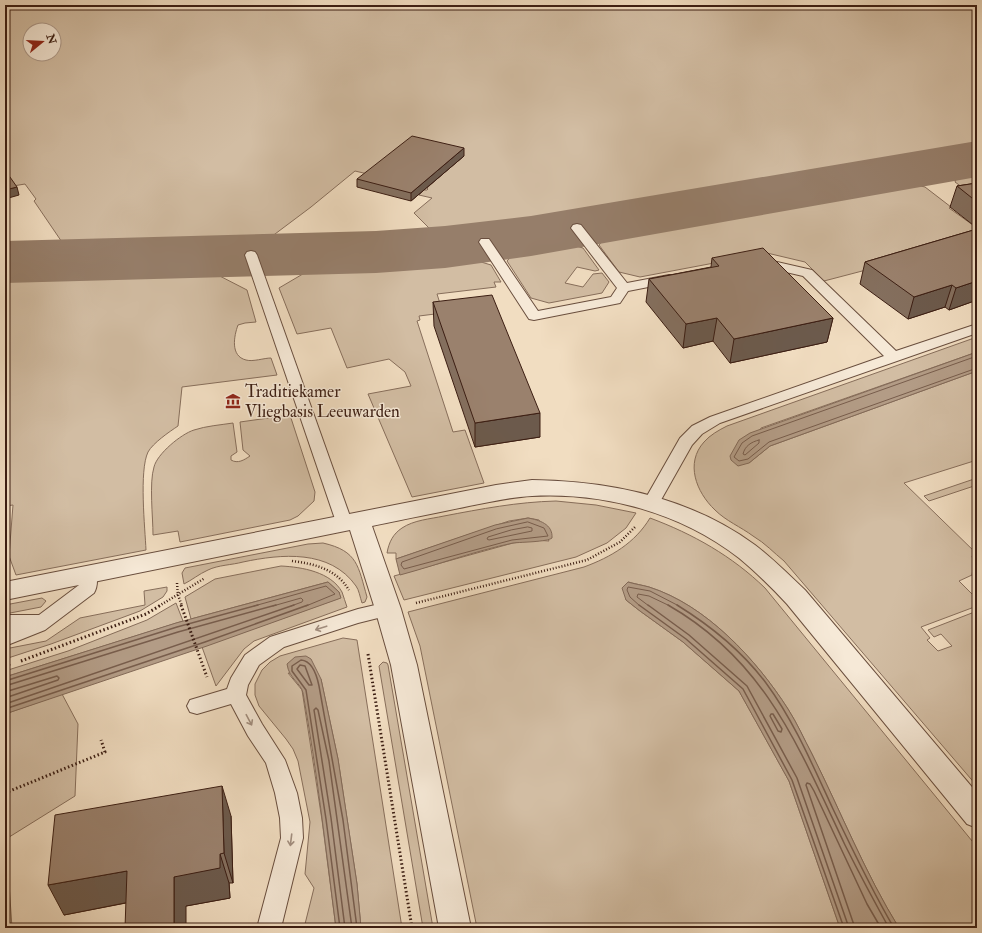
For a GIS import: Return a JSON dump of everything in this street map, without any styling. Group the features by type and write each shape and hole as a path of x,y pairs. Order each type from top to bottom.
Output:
{"street":[{"path":"5,591 496,493 531,488 605,492 651,503 686,516 717,532 746,551 772,572 796,597 977,815"},
{"path":"351,521 388,609 404,665 455,928"}],"lane":[{"path":"577,228 624,288"},
{"path":"485,242 534,316 616,300 624,288 685,276"},
{"path":"251,255 351,521"},
{"path":"746,265 762,262 807,273 894,357"},
{"path":"651,503 686,442 697,430 715,420 977,328"},
{"path":"5,640 43,622 88,588 88,574"},
{"path":"269,928 292,838 291,818 286,792 275,760 255,730 236,695 238,684 252,660 277,642 358,616 388,609"},
{"path":"5,622 43,622"},
{"path":"197,706 236,695"}],"path":[{"path":"388,609 587,560 611,549 630,534 651,503"},
{"path":"288,561 310,563 323,567 341,579 348,588 358,616 366,646 412,928"},
{"path":"5,666 146,614 212,574"},
{"path":"183,610 201,658"},
{"path":"5,793 105,752 101,740"}],"shaded area":[{"path":"5,5 977,5 977,148 578,215 437,236 414,213 432,198 419,195 424,190 427,190 427,188 463,156 372,175 355,171 311,207 263,243 66,248 34,201 36,199 25,184 13,186 14,184 11,183 5,174"},
{"path":"977,171 977,198 955,182 958,174"},
{"path":"908,183 925,187 951,207 949,208 977,228 977,241 824,281 805,262 767,253 640,277 619,272 599,245 607,236"},
{"path":"565,243 583,248 599,270 595,271 577,267 565,283 583,287 593,274 602,273 609,282 602,293 549,303 531,298 507,261 516,251"},
{"path":"468,258 491,265 501,282 494,282 496,287 437,294 443,313 419,316 420,320 417,321 453,432 465,430 484,483 412,497 368,394 411,386 405,372 389,359 347,368 331,328 297,334 279,288 313,268 396,264"},
{"path":"210,271 247,290 256,322 238,325 234,345 237,354 246,360 271,358 277,375 182,387 178,426 154,445 148,452 145,461 143,500 146,550 16,575 9,556 13,505 5,506 5,276"},
{"path":"977,337 977,352 761,428 749,463 770,446 977,371 977,460 904,483 977,554 977,556 972,556 974,563 972,575 959,581 977,599 977,606 921,627 930,638 927,640 938,651 952,646 941,634 934,637 928,630 977,611 977,786 784,561 762,542 719,514 708,503 698,486 694,468 698,450 704,442 727,426"},
{"path":"290,415 315,492 314,501 298,516 290,520 180,542 178,531 153,535 151,491 154,467 160,456 170,445 194,430 233,423 237,452 231,456 231,460 236,462 241,461 250,456 243,450 240,422"},
{"path":"977,478 977,485 929,501 924,496"},
{"path":"556,501 596,505 636,513 626,528 607,543 576,557 404,600 394,576 513,543 534,540 549,541 539,520 528,518 509,521 396,559 396,553 387,553 392,539 402,528 422,520 472,511 513,504"},
{"path":"650,518 681,531 711,547 739,566 765,588 977,847 977,928 899,928 875,886 823,776 794,720 761,671 728,636 710,620 670,595 649,587 628,582 626,600 683,642 739,691 789,781 840,928 477,928 420,646 408,612 584,567 604,559 622,548 637,535"},
{"path":"323,543 343,550 355,561 367,597 365,602 362,603 357,588 345,574 333,566 319,560 304,557 273,557 212,568 184,584 182,573 185,568 308,544"},
{"path":"281,566 307,569 323,575 337,585 342,592 347,607 254,641 244,649 216,686 202,647 340,598 339,592 328,582 191,619 185,597 215,579"},
{"path":"167,587 167,591 163,597 140,611 51,644 5,659 5,649 46,641 80,618 145,605 144,591"},
{"path":"42,598 46,601 41,607 5,614 5,605"},
{"path":"176,603 183,621 5,677 5,671 68,651 147,620"},
{"path":"343,638 357,640 402,928 361,928 357,884 338,759 321,679 288,673 302,690 322,820 336,928 304,928 314,888 305,874 310,822 298,761 293,749 286,739 259,706 255,695 255,684 262,670 270,662 280,656"},
{"path":"383,662 387,663 388,665 433,928 423,928 379,666"},
{"path":"62,694 78,724 75,796 6,839 12,928 5,928 5,714"}],"water":[{"path":"977,352 977,371 770,446 749,463 738,466 731,460 730,456 739,440 750,433"},
{"path":"528,518 537,520 548,526 552,533 552,538 534,542 513,543 499,546 400,575 396,559 495,525"},
{"path":"328,582 339,592 341,598 207,646 5,714 5,677 176,623"},
{"path":"628,582 649,587 670,595 710,620 745,653 761,671 794,720 823,776 875,886 899,928 840,928 789,781 739,691 683,642 626,600 622,588"},
{"path":"306,656 311,659 321,679 338,759 357,884 361,928 336,928 317,781 303,693 300,686 292,677 287,664 295,657"}],"building":[{"path":"412,136 464,148 411,193 357,179"},
{"path":"5,170 17,187 5,190"},
{"path":"977,183 977,202 957,186"},
{"path":"977,229 977,281 956,288 952,285 914,297 865,262"},
{"path":"763,248 833,318 734,339 717,318 686,324 649,279 719,266 712,258"},
{"path":"492,295 540,413 475,423 433,302"},
{"path":"222,786 224,853 220,854 220,868 174,877 174,928 125,928 127,871 48,885 55,815"}],"taxiway":[{"path":"5,262 376,252 445,247 531,236 977,159"}],"place":[{"name":"Traditiekamer Vliegbasis Leeuwarden","path":"233,401"}]}
